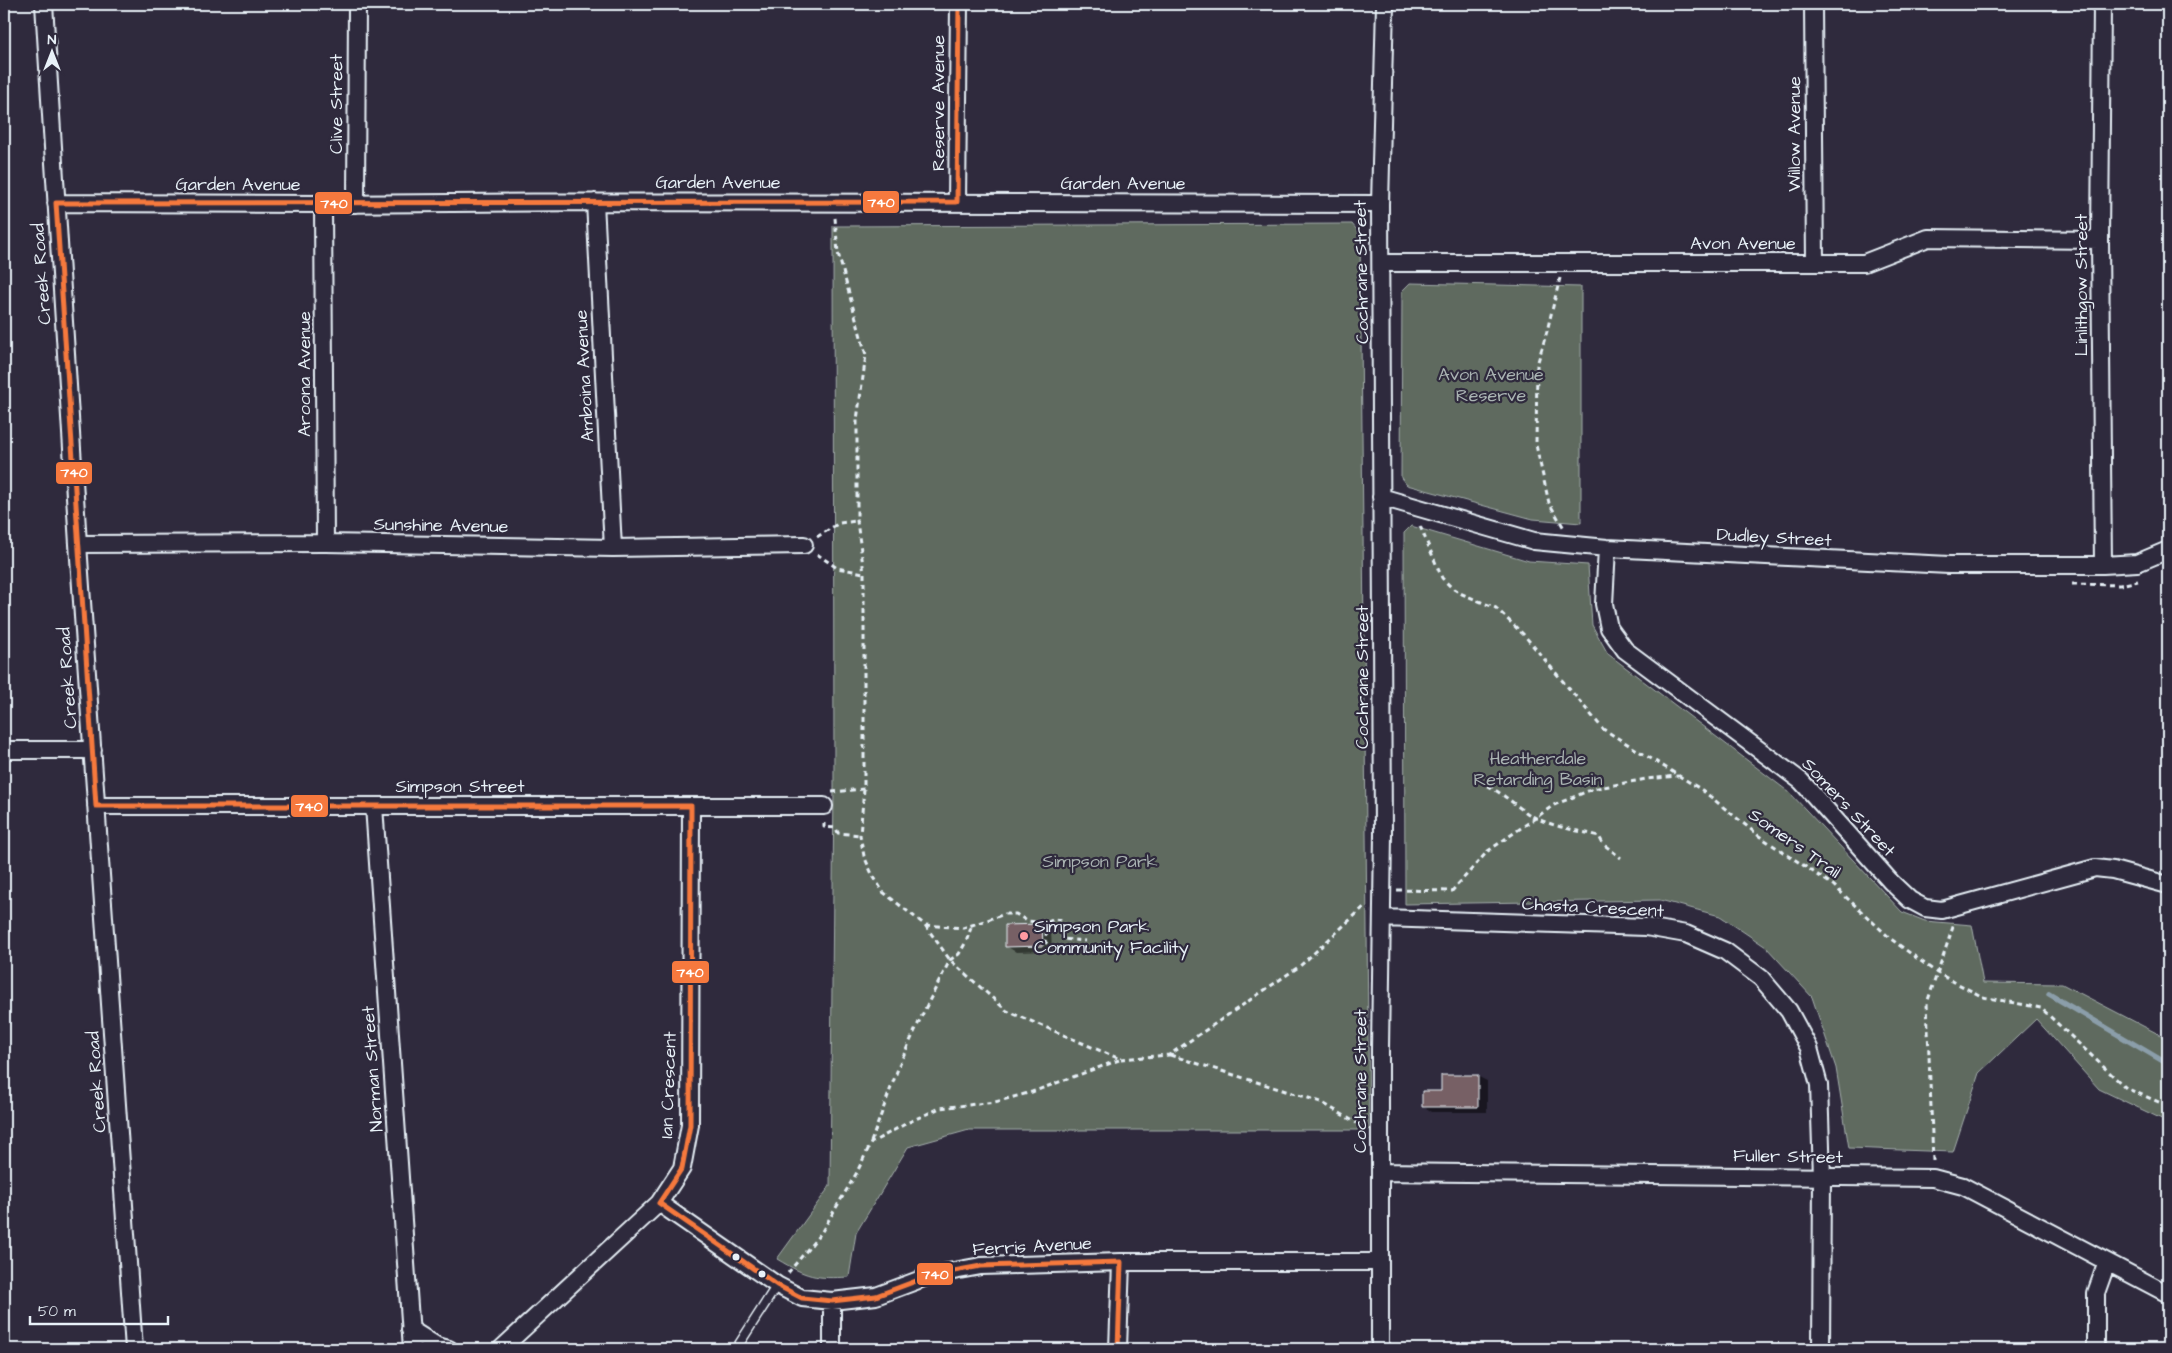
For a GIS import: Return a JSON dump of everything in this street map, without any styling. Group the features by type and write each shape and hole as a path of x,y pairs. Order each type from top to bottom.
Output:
{"street":[{"name":"Creek Road","path":"44,4 78,544 134,1349"},
{"name":"Clive Street","path":"356,204 357,4"},
{"name":"Reserve Avenue","path":"957,202 959,4"},
{"name":"Cochrane Street","path":"1380,1349 1382,890 1380,204 1384,4"},
{"name":"Willow Avenue","path":"1813,4 1815,263"},
{"name":"Linlithgow Street","path":"2102,4 2100,240 2103,565"},
{"name":"Amboina Avenue","path":"596,202 613,548"},
{"name":"Garden Avenue","path":"56,203 957,202 1380,204"},
{"name":"Aroona Avenue","path":"323,204 325,543"},
{"name":"Avon Avenue","path":"1381,263 1864,263 1928,238 2100,240"},
{"name":"Dudley Street","path":"1381,497 1534,540 1606,548 1949,565 2103,565 2137,563 2168,550"},
{"name":"Sunshine Avenue","path":"78,544 325,543 613,548 804,545"},
{"name":"Somers Street","path":"1606,548 1604,604 1609,628 1625,650 1801,781 1891,882 1910,900 1926,908 1942,910 1959,907 2095,868 2113,870 2168,885"},
{"path":"4,750 93,750"},
{"name":"Simpson Street","path":"96,806 824,806"},
{"name":"Norman Street","path":"374,806 412,1349"},
{"name":"Ian Crescent","path":"501,1349 659,1203 682,1168 690,1125 691,806"},
{"name":"Chasta Crescent","path":"1382,918 1646,927 1686,934 1725,951 1761,978 1789,1011 1809,1048 1819,1085 1822,1177 1821,1349"},
{"name":"Fuller Street","path":"1380,1172 1934,1178 1963,1186 2168,1294"},
{"name":"Ferris Avenue","path":"659,1203 777,1285 802,1298 832,1301 876,1296 932,1275 981,1266 1121,1262 1380,1262"},
{"path":"1118,1349 1121,1262"},
{"path":"2096,1349 2096,1293 2106,1262"},
{"path":"832,1301 832,1349"},
{"path":"410,1329 437,1346 449,1349"}],"lane":[{"path":"736,1349 777,1285"}],"path":[{"path":"834,202 838,253 866,355 857,420 858,521 864,573 864,789 860,835 864,856 883,892 925,925 950,960 1007,1011 1120,1059"},
{"path":"1564,262 1547,331 1536,365 1536,445 1549,503 1575,545"},
{"name":"Somers Trail","path":"1411,506 1442,578 1452,588 1496,608 1524,635 1603,729 1702,790 1759,836 1833,885 1891,939 1937,974 1983,997 2041,1008 2126,1088 2168,1106"},
{"path":"858,521 839,523 804,545 837,568 864,573"},
{"path":"1412,526 1430,530"},
{"path":"2071,584 2120,584 2140,580"},
{"path":"1169,1055 1300,966 1382,890 1452,891 1488,851 1554,805 1593,789 1646,778 1678,776"},
{"path":"1488,786 1538,817 1599,836 1603,844 1621,858"},
{"path":"1934,1178 1927,1003 1946,952 1959,907"},
{"path":"925,925 946,928 972,926 1005,914 1022,916 1027,921 1048,922 1056,919 1060,920 1063,929 1062,939 1086,941"},
{"path":"1048,922 1045,942 1049,945"},
{"path":"777,1285 821,1233 856,1174 871,1143 900,1063 950,960 959,954 972,926"},
{"path":"871,1143 907,1123 940,1108 1004,1100 1032,1092 1120,1059 1169,1055 1321,1102 1369,1130 1380,1131"}],"green space":[{"name":"Simpson Park","path":"1352,224 1360,234 1369,1130 969,1130 908,1147 856,1233 849,1277 828,1278 812,1276 787,1265 777,1259 830,1186 834,787 833,226"},
{"name":"Avon Avenue Reserve","path":"1410,283 1581,287 1581,523 1533,519 1407,485 1401,478 1402,291"},
{"name":"Heatherdale Retarding Basin","path":"1411,526 1529,561 1588,565 1592,625 1608,654 1790,793 1902,912 1925,921 1972,925 1983,983 2062,984 2168,1039 2168,1122 2099,1089 2036,1019 1979,1073 1953,1152 1849,1148 1836,1068 1812,997 1766,947 1720,916 1660,900 1405,904 1404,533"}],"building":[{"name":"Simpson Park Community Facility","path":"1042,924 1043,946 1005,947 1005,925"},
{"path":"1441,1075 1478,1075 1478,1107 1422,1107 1422,1091 1441,1091"}],"waterway":[{"path":"2049,994 2168,1064"}],"transit line":[{"name":"740","path":"959,4 957,202 56,203 96,806 691,806 690,1125 682,1168 659,1203 777,1285 802,1298 832,1301 876,1296 932,1275 981,1266 1121,1262 1118,1349"}],"place":[{"name":"Simpson Park Community Facility","path":"1024,936"}]}
